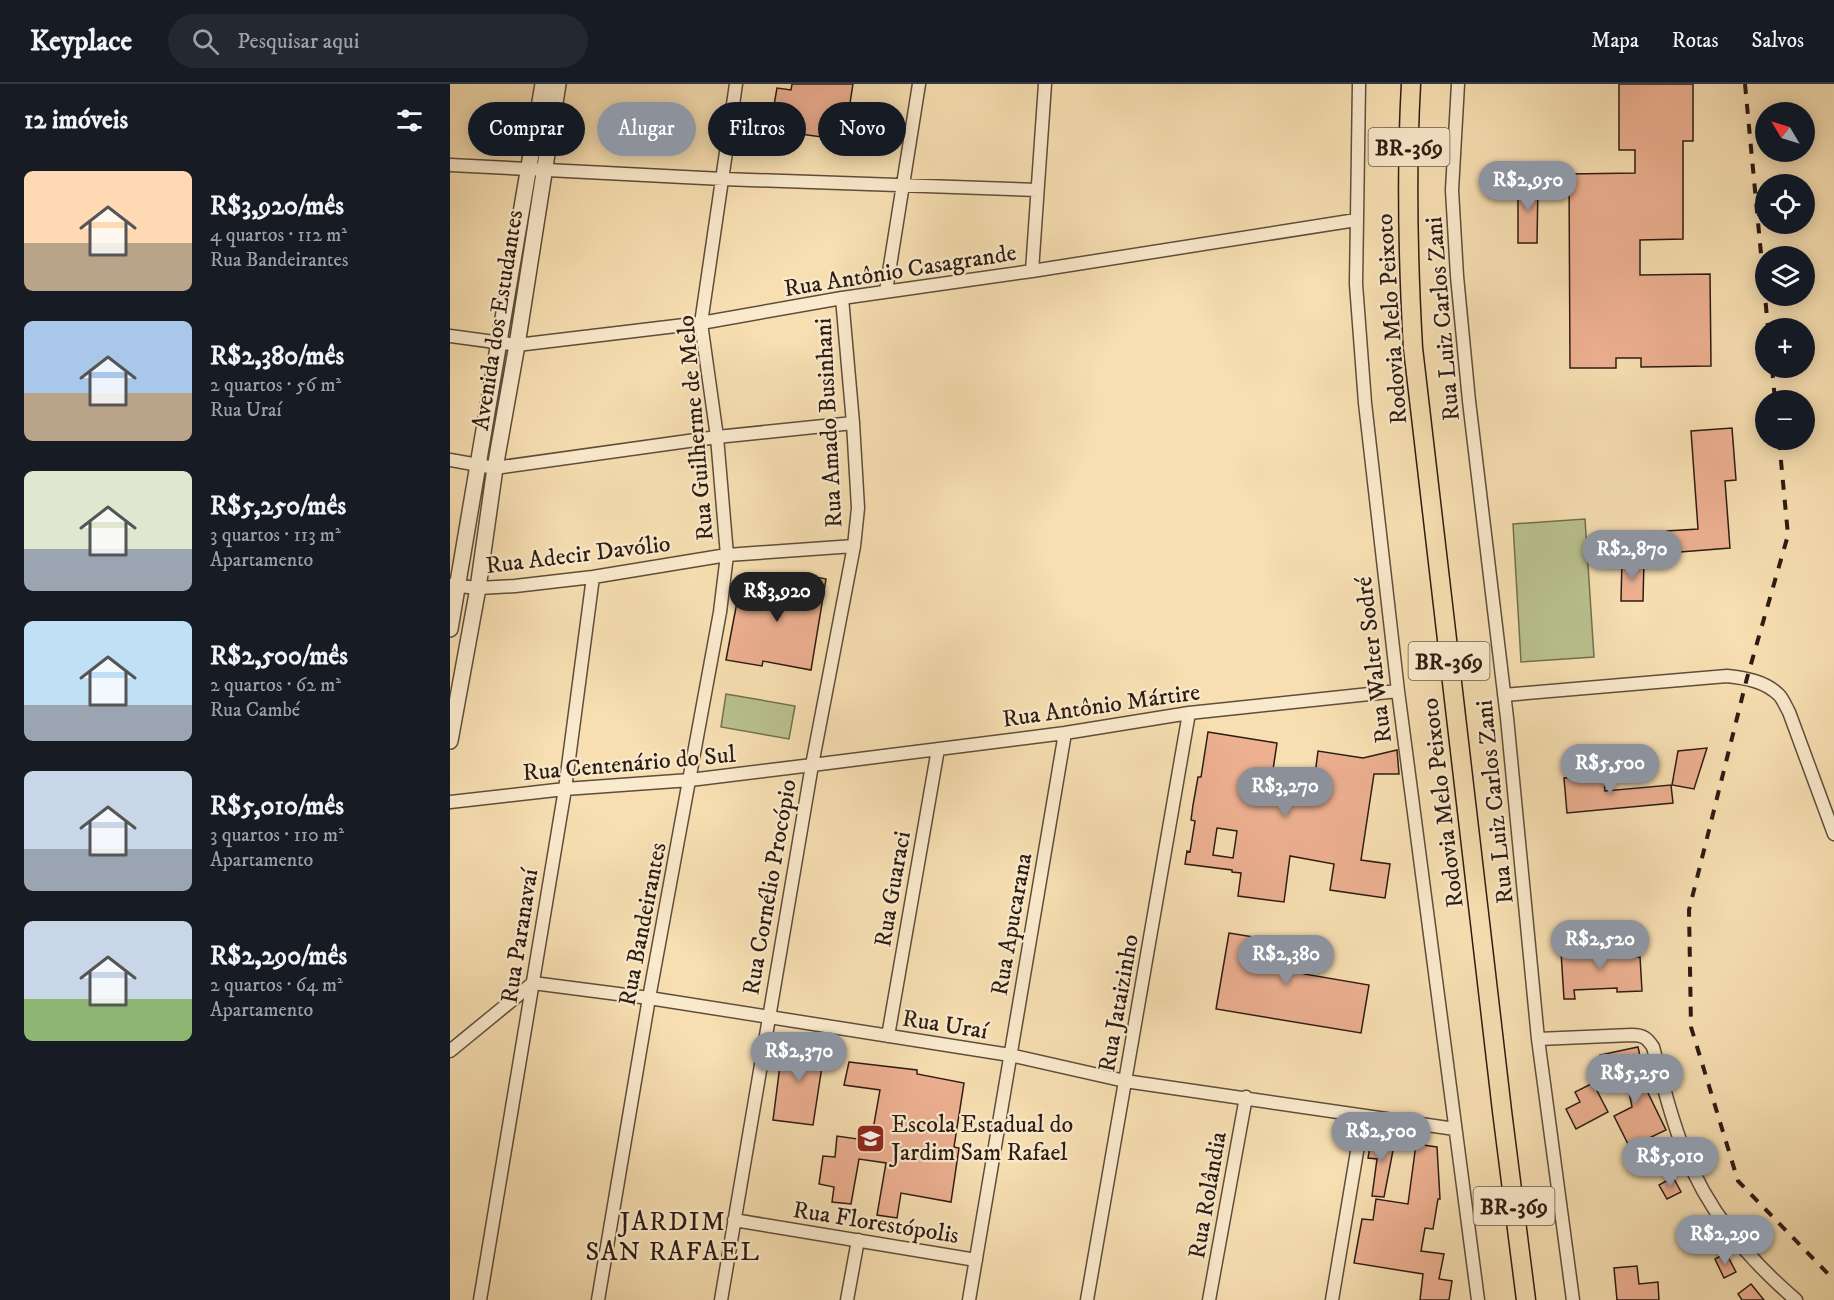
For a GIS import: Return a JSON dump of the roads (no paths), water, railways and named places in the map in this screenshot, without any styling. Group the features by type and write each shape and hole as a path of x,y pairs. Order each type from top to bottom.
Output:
{"main road":[{"name":"Rodovia Melo Peixoto","path":"1411,84 1408,210 1413,348 1526,1300"}],"street":[{"name":"Avenida dos Estudantes","path":"450,741 453,709 478,588 495,468 517,345 537,168 543,84"},
{"name":"Avenida dos Estudantes","path":"450,628 454,586 499,344 537,168 558,84"},
{"name":"Rua Guilherme de Melo","path":"728,555 717,437 701,323 736,84"},
{"path":"886,291 919,84"},
{"path":"1032,271 1045,84"},
{"name":"Rua Walter Sodré","path":"1359,84 1356,284 1365,403 1398,691 1478,1300"},
{"name":"Rua Luiz Carlos Zani","path":"1458,84 1452,180 1457,276 1469,401 1504,695 1538,1039 1573,1300"},
{"path":"450,165 723,179 1037,190"},
{"name":"Rua Antônio Casagrande","path":"450,336 517,345 701,323 886,291 1032,271 1356,220"},
{"name":"Rua Amado Businhani","path":"812,765 854,546 858,508 842,298"},
{"path":"450,460 495,468 717,437 853,423"},
{"name":"Rua Adecir Davólio","path":"454,586 478,588 593,577 728,555 854,546"},
{"name":"Rua Bandeirantes","path":"598,1300 649,998 720,612 728,555"},
{"name":"Rua Paranavaí","path":"480,1300 565,789 593,577"},
{"path":"1504,695 1727,676 1747,678 1762,684 1779,695 1789,712 1834,834"},
{"name":"Rua Antônio Mártire","path":"812,765 1065,733 1189,713 1398,691"},
{"name":"Rua Jataizinho","path":"1087,1300 1189,713"},
{"name":"Rua Apucarana","path":"969,1300 1065,733"},
{"name":"Rua Guaraci","path":"888,1036 938,749"},
{"name":"Rua Centenário do Sul","path":"450,802 565,789 690,780 812,765"},
{"name":"Rua Cornélio Procópio","path":"721,1300 812,765"},
{"path":"450,1051 533,983"},
{"name":"Rua Uraí","path":"533,983 649,998 1010,1055 1125,1081 1455,1129"},
{"path":"1538,1039 1632,1035 1640,1035 1648,1039 1653,1047 1670,1109 1692,1171 1739,1245 1757,1265 1796,1300"},
{"name":"Rua Rolândia","path":"1209,1300 1246,1097"},
{"path":"1332,1300 1363,1116"},
{"name":"Rua Florestópolis","path":"734,1220 976,1260"},
{"path":"847,1300 858,1240"}],"railway":[{"path":"1745,84 1767,318"},
{"path":"1773,378 1774,390"},
{"path":"1780,450 1788,535 1747,678 1689,910 1691,1027 1738,1181 1834,1280"}],"place":[{"name":"Escola Estadual do Jardim Sam Rafael","path":"870,1138"}],"district":[{"name":"JARDIM SAN RAFAEL","path":"673,1236"}]}
